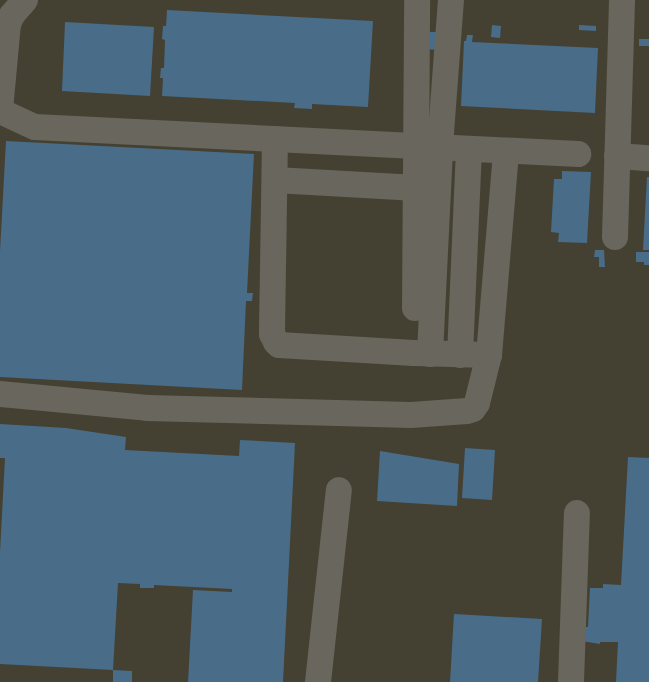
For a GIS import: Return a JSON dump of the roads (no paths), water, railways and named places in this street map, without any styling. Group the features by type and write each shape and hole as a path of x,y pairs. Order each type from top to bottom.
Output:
{"lane":[{"path":"24,0 12,14 7,30 0,111 36,127 578,154"},
{"path":"417,0 417,61 461,148 452,354"},
{"path":"450,0 446,64 461,148 452,354"},
{"path":"614,237 622,0"},
{"path":"417,61 446,64"},
{"path":"275,139 272,334 276,342 279,345 452,354"},
{"path":"275,180 416,188 461,148"},
{"path":"617,156 649,158"},
{"path":"0,394 157,409 411,415 467,411 477,403 452,354 416,188"},
{"path":"318,682 339,490"},
{"path":"571,682 577,513"}]}
